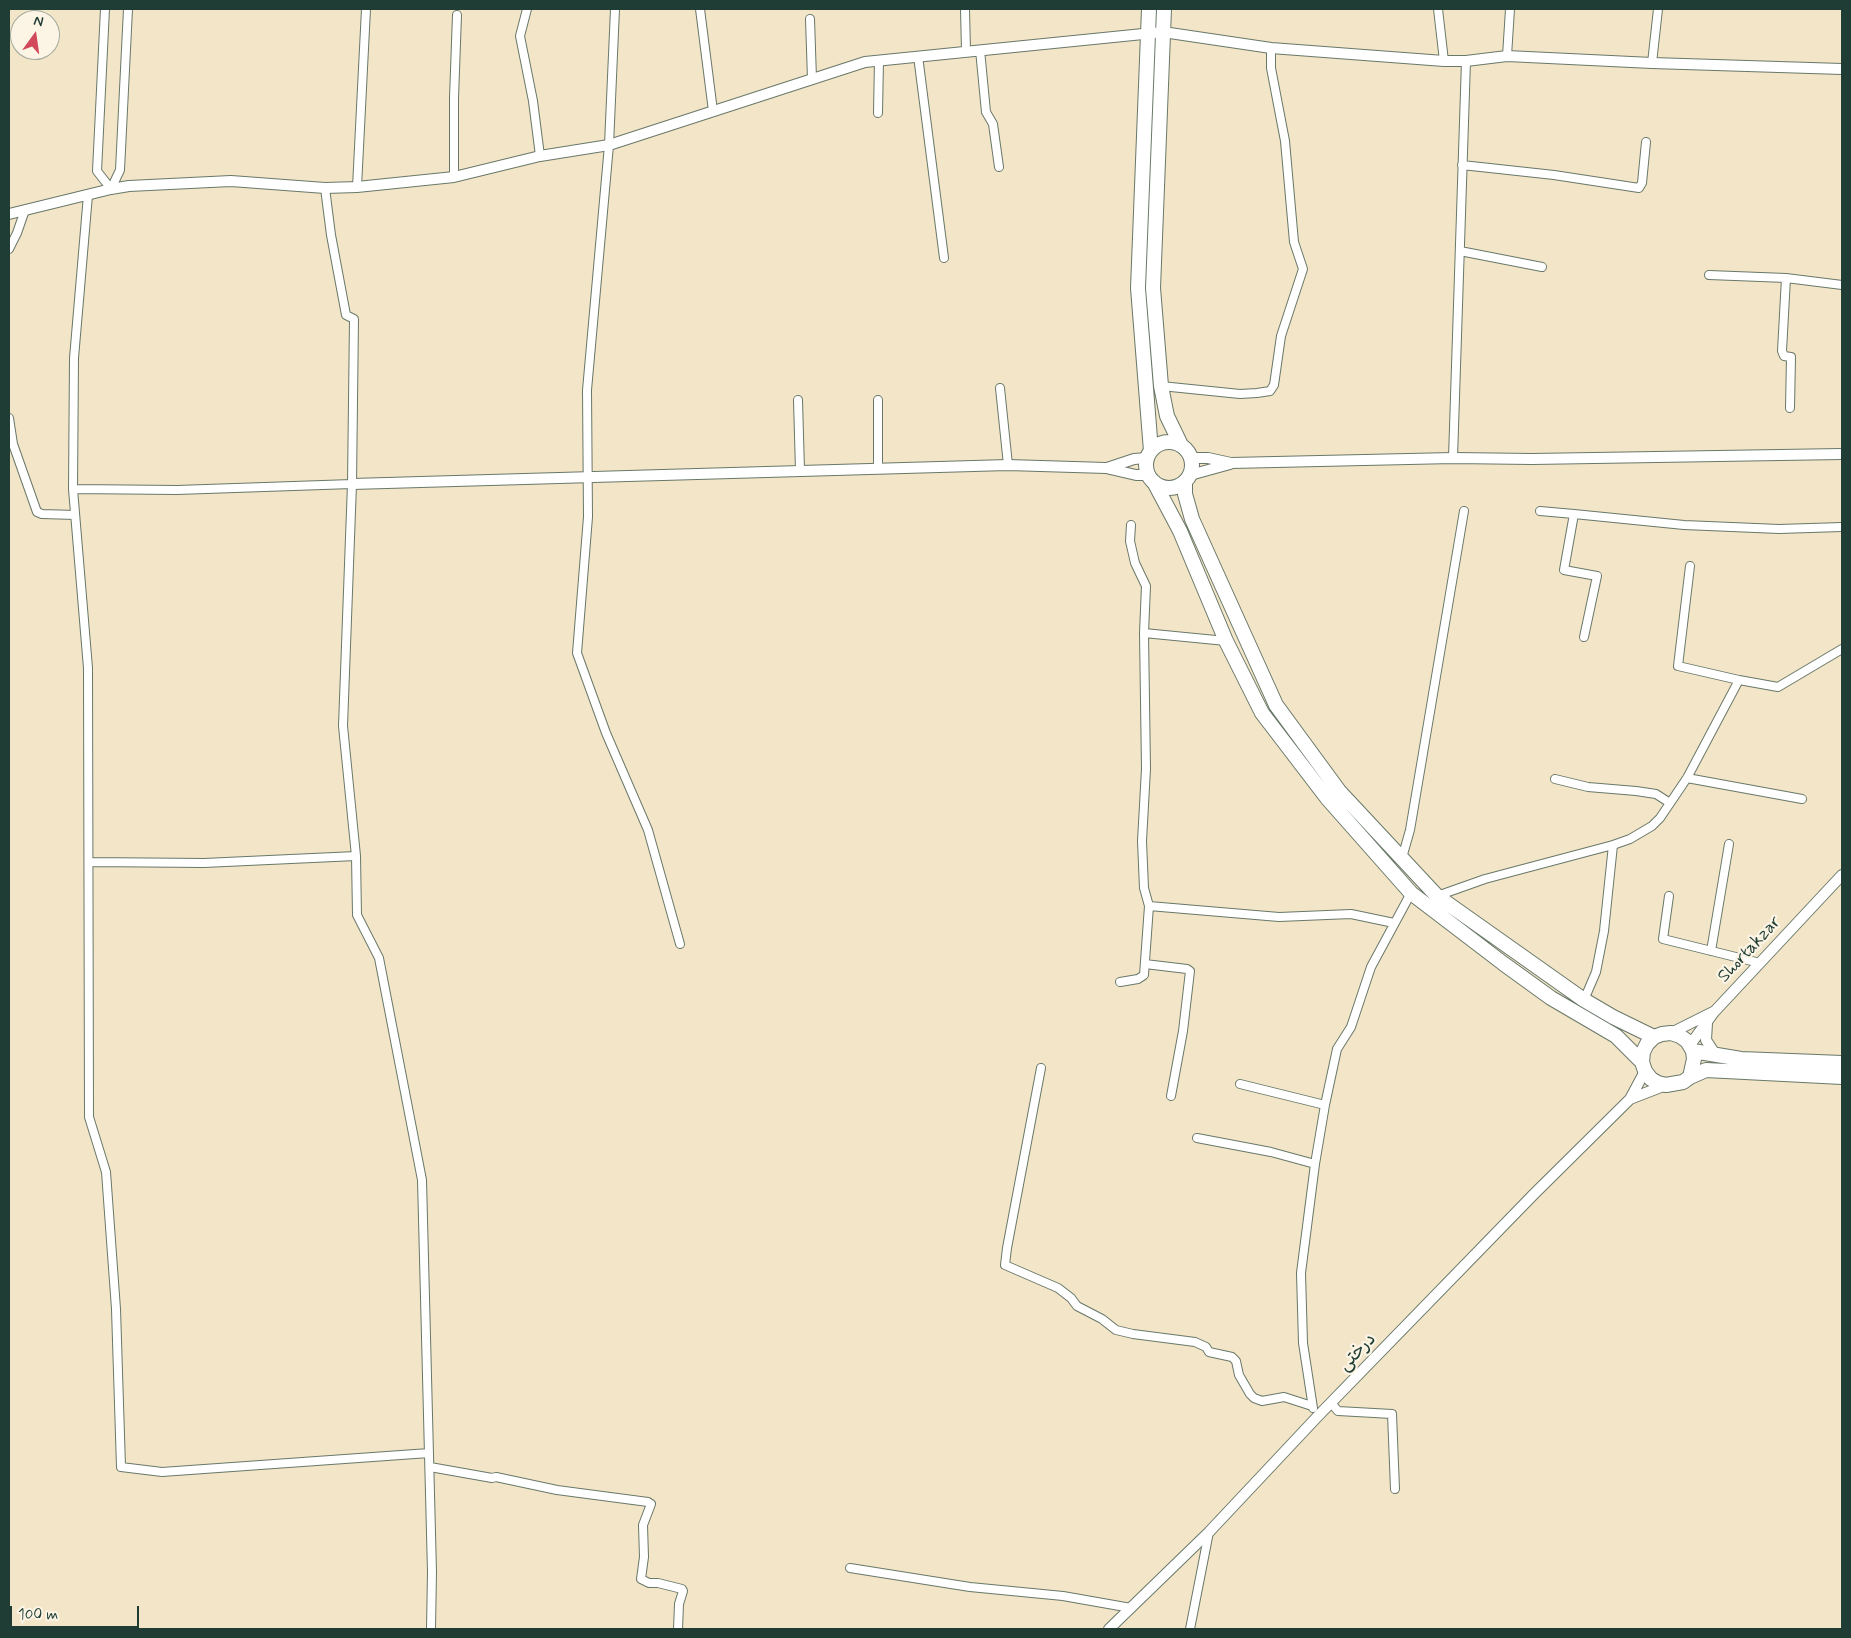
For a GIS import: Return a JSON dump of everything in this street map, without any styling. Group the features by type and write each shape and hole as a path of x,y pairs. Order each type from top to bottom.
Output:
{"highway":[{"path":"1149,9 1138,288 1149,454 1146,467 1180,531 1226,641 1262,713 1328,798 1411,893 1543,992 1616,1036 1643,1066 1651,1078 1658,1083 1666,1085 1683,1082 1690,1076 1706,1070 1842,1077"},
{"path":"1164,9 1153,288 1161,386 1167,416 1181,445"},
{"path":"1149,454 1157,445 1165,442 1181,445 1188,451 1192,467 1185,494 1192,519 1276,705 1339,791 1437,896 1584,1000 1654,1037"},
{"path":"1151,478 1161,486 1169,488 1178,486 1188,478"},
{"path":"1643,1066 1643,1052 1647,1044 1654,1037 1671,1033 1680,1036 1692,1048 1741,1059 1842,1063"},
{"path":"1690,1076 1694,1059 1692,1048"}],"street":[{"path":"105,9 97,171 111,189"},
{"path":"111,189 120,170 128,9"},
{"path":"357,187 366,9"},
{"path":"527,9 520,36 533,101 540,156"},
{"path":"615,9 609,145 587,390 588,518 577,653 606,733 648,830 680,944"},
{"path":"700,9 713,111"},
{"path":"965,9 966,51"},
{"path":"1438,9 1444,61"},
{"path":"1508,56 1510,9"},
{"path":"1652,63 1658,9"},
{"path":"454,177 454,98 458,15"},
{"path":"810,19 812,79"},
{"path":"9,214 129,186 231,181 324,188 357,187 454,177 540,156 609,145 865,62 1148,33 1163,32 1271,48 1444,61 1466,62 1508,56 1842,69"},
{"path":"1161,386 1248,394 1270,391 1274,386 1281,336 1303,269 1294,242 1286,142 1271,68 1271,48"},
{"path":"980,50 986,112 993,124 999,167"},
{"path":"918,56 944,258"},
{"path":"878,113 879,60"},
{"path":"1453,458 1466,62"},
{"path":"1462,165 1554,175 1639,188 1642,183 1646,142"},
{"path":"324,188 346,315 354,319 352,484 342,726 356,856 357,914 379,958 422,1180 430,1468 431,1629"},
{"path":"88,195 74,358 73,489 88,668 89,1117 106,1172 116,1309 121,1467 162,1472 429,1453"},
{"path":"9,249 18,233 25,210"},
{"path":"1460,251 1542,267"},
{"path":"1709,275 1786,278 1842,285"},
{"path":"1786,278 1782,351 1784,356 1791,357 1790,408"},
{"path":"1000,388 1008,465"},
{"path":"798,400 800,471"},
{"path":"878,400 878,469"},
{"path":"9,418 13,444 37,512 42,514 75,515"},
{"path":"1106,468 1149,454"},
{"path":"1191,458 1208,458 1231,463 1453,458 1532,459 1842,454"},
{"path":"1188,478 1231,463"},
{"path":"73,489 177,490 1008,465 1106,468 1151,478"},
{"path":"1402,858 1410,830 1464,511"},
{"path":"1540,511 1684,525 1779,529 1842,527"},
{"path":"1574,514 1564,570 1597,576 1584,637"},
{"path":"1120,982 1142,978 1145,964 1149,906 1144,888 1142,841 1146,769 1144,633 1146,586 1135,563 1130,541 1131,526"},
{"path":"1690,566 1678,666 1778,687 1842,648"},
{"path":"1144,633 1226,641"},
{"path":"1437,896 1485,879 1613,846 1630,839 1652,826 1660,818 1687,778 1739,680"},
{"path":"1687,778 1802,799"},
{"path":"1555,779 1588,787 1656,794 1670,804"},
{"path":"1711,951 1729,844"},
{"path":"1584,1000 1596,972 1604,931 1613,846"},
{"path":"89,862 204,863 356,856"},
{"name":"Shortakzar","path":"1671,1033 1714,1011 1842,875"},
{"path":"1318,1416 1312,1406 1303,1343 1301,1273 1315,1164 1325,1105 1337,1049 1351,1027 1371,967 1411,893"},
{"path":"1669,896 1663,940 1760,963"},
{"path":"1149,906 1280,917 1351,914 1394,923"},
{"path":"1145,964 1187,969 1190,971 1183,1031 1170,1096"},
{"path":"1692,1048 1714,1011"},
{"path":"1708,1022 1706,1040 1716,1054"},
{"path":"1630,1100 1643,1066"},
{"path":"1041,1068 1005,1265 1058,1288 1071,1298 1077,1306 1102,1319 1116,1330 1195,1342 1206,1347 1210,1352 1232,1357 1236,1360 1239,1375 1254,1398 1262,1401 1284,1397 1312,1406"},
{"path":"1240,1084 1325,1105"},
{"path":"1630,1100 1666,1085"},
{"name":"درختی","path":"1109,1629 1210,1532 1318,1416 1528,1201 1630,1100"},
{"path":"1197,1138 1271,1152 1315,1164"},
{"path":"1331,1403 1338,1410 1392,1414 1396,1489"},
{"path":"430,1468 492,1478 496,1477 557,1490 648,1502 651,1504 643,1525 644,1557 642,1579 649,1583 658,1583 682,1589 678,1629"},
{"path":"1190,1629 1210,1532"},
{"path":"850,1568 970,1587 1063,1596 1130,1608"}]}
